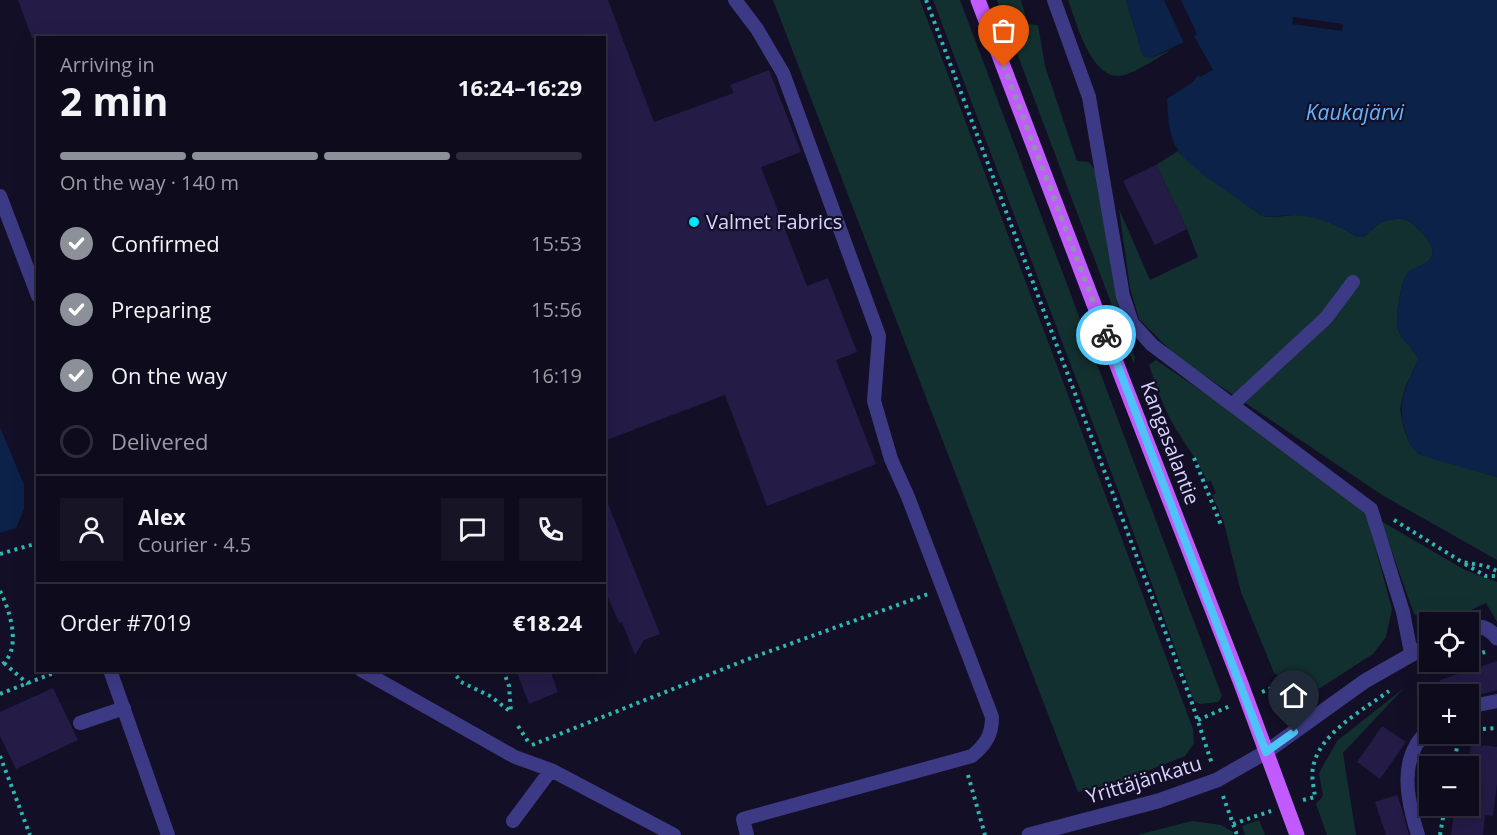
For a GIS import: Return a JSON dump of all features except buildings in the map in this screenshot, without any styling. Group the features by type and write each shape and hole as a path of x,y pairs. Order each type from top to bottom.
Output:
{"main road":[{"name":"Kangasalantie","path":"978,0 1297,835"}],"street":[{"path":"1479,627 1489,629 1497,638"},
{"name":"Yrittäjänkatu","path":"1029,835 1158,801 1217,780 1266,752 1365,681 1419,650"}],"lane":[{"path":"735,0 757,28 783,73 879,336 874,401 891,459 908,497 992,717 992,731 984,746 972,756 743,819 747,835"},
{"path":"1054,0 1089,97 1123,296 1132,323 1152,345 1371,509 1403,612 1412,653"},
{"path":"0,196 36,291"},
{"path":"1232,405 1326,318 1353,282"},
{"path":"111,672 168,835"},
{"path":"365,672 514,757 551,770 674,835"},
{"path":"1479,705 1497,701"},
{"path":"80,723 124,708"},
{"path":"1418,835 1412,817 1406,779 1410,756 1419,742"},
{"path":"513,821 551,770"}],"path":[{"path":"926,0 1191,700 1237,835"},
{"path":"1194,458 1221,525"},
{"path":"1371,509 1387,516 1486,576 1497,576"},
{"path":"0,554 36,544"},
{"path":"1462,562 1486,566 1497,571"},
{"path":"514,757 531,745 751,658 943,588"},
{"path":"0,591 10,618 13,644 2,665 28,684"},
{"path":"0,694 56,672"},
{"path":"454,672 461,681 490,696 511,712 509,686 504,672"},
{"path":"1233,824 1315,796 1313,768 1323,744 1343,724 1394,688"},
{"path":"518,726 531,745"},
{"path":"1479,729 1497,728"},
{"path":"0,756 30,835"},
{"path":"963,759 985,835"},
{"path":"1440,835 1443,816"}],"green space":[{"path":"773,0 920,0 1193,729 1194,743 1185,756 1117,783 1078,792"},
{"path":"933,0 960,0 1222,696 1218,702 1200,704 1194,701 1118,490"},
{"path":"997,0 1021,0 1028,24 1038,25 1045,66 1077,161 1089,162 1099,176 1120,319 1135,357 1134,364"},
{"path":"1068,0 1126,0 1143,56 1151,58 1173,49 1129,73 1113,75 1103,70 1094,61"},
{"path":"1178,151 1191,164 1262,216 1316,217 1358,237 1363,237 1382,222 1401,219 1413,224 1424,234 1433,251 1432,256 1406,276 1401,289 1398,313 1398,330 1418,360 1405,388 1400,409 1404,429 1410,444 1419,454 1497,477 1497,560 1382,495 1177,357 1139,319 1130,288 1119,209 1150,280 1198,257 1156,165"},
{"path":"1156,360 1245,420 1365,509 1392,609 1386,637 1373,654 1317,690 1291,685 1274,673 1241,592 1223,519 1212,495 1216,493 1211,481 1207,482 1166,411 1149,365"},
{"path":"1381,521 1465,570 1497,582 1497,622 1486,603 1467,612 1419,612 1419,616 1414,614"},
{"path":"1404,688 1343,753 1356,835 1327,835 1316,804 1323,796 1319,773 1337,741"},
{"path":"1259,820 1265,835 1245,835 1242,826"},
{"path":"1192,821 1221,825 1233,832 1233,835 1137,835"}],"water":[{"name":"Kaukajärvi","path":"1126,0 1497,0 1497,477 1442,462 1416,452 1410,445 1403,425 1403,397 1418,360 1398,330 1398,305 1406,275 1409,271 1427,262 1432,256 1433,251 1428,240 1413,224 1401,219 1382,222 1363,237 1358,237 1333,224 1312,217 1262,216 1214,183 1181,154 1175,145 1170,128 1167,99 1193,82 1199,74 1184,42 1151,58 1143,56"},
{"path":"0,427 24,485 24,509 16,528 0,533"}],"pier":[{"path":"1164,0 1181,0 1197,34 1194,36 1213,70 1200,77 1183,42 1186,40 1183,41"},
{"path":"1293,17 1343,24 1342,31 1292,24"}],"way so far":[{"path":"1004,67 1106,335"}],"place":[{"name":"Valmet Fabrics","path":"694,222"}],"route":[{"path":"1106,335 1266,752 1294,732"}]}
